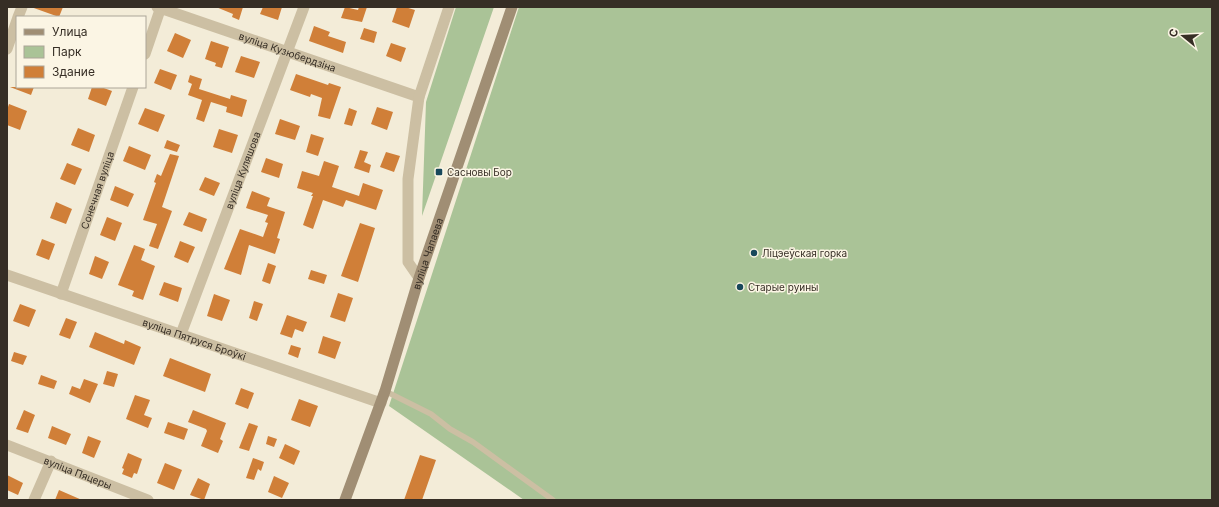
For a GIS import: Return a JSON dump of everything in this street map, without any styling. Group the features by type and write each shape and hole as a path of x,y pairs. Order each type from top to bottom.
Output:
{"main road":[{"name":"вуліца Чапаева","path":"345,500 386,391 419,278 512,7"}],"street":[{"name":"вуліца Кузюбердзіна","path":"160,7 419,97"},
{"path":"146,51 160,7"},
{"name":"вуліца Куляшова","path":"181,334 304,7"},
{"path":"419,278 408,262 408,179 419,97 448,7"},
{"path":"7,49 16,23"},
{"name":"Сонечная вуліца","path":"61,294 133,88"},
{"name":"вуліца Пятруся Броўкі","path":"7,275 381,403"},
{"name":"вуліца Пяцеры","path":"7,445 148,500"},
{"path":"34,500 51,461"}],"lane":[{"path":"386,391 431,414 450,429 473,442 553,500"}],"green space":[{"path":"456,7 494,7 422,216 426,102"},
{"path":"519,7 1212,7 1212,500 524,500 389,406"}],"building":[{"path":"31,7 63,7 59,16"},
{"path":"216,7 243,7 239,20 232,17 233,14"},
{"path":"263,7 282,7 278,20 260,14"},
{"path":"345,7 358,10 359,7 367,7 362,22 341,18"},
{"path":"397,7 405,7 415,10 409,28 392,22"},
{"path":"314,26 330,32 328,36 346,42 343,53 309,41"},
{"path":"364,28 377,32 374,43 360,39"},
{"path":"175,33 191,40 183,58 167,51"},
{"path":"211,41 229,47 222,68 215,66 216,63 205,59"},
{"path":"391,43 406,48 401,62 386,56"},
{"path":"241,56 260,62 254,78 235,72"},
{"path":"160,69 177,75 171,90 154,83"},
{"path":"296,74 328,85 329,83 341,87 330,119 318,116 322,98 311,94 310,97 290,90"},
{"path":"190,75 202,79 199,89 230,99 231,95 247,100 242,117 226,112 227,107 211,102 204,122 196,119 202,100 188,95 192,84 188,82"},
{"path":"10,87 34,88 31,95"},
{"path":"92,88 104,88 112,91 106,106 88,99"},
{"path":"9,104 27,111 20,130 7,125 7,110"},
{"path":"377,107 393,112 387,130 371,124"},
{"path":"145,108 165,115 158,132 138,124"},
{"path":"349,108 357,111 352,126 344,124"},
{"path":"280,119 300,126 295,140 275,134"},
{"path":"78,128 95,135 89,152 71,145"},
{"path":"219,129 238,135 232,153 213,147"},
{"path":"311,134 324,138 318,156 306,152"},
{"path":"167,140 180,145 177,152 164,148"},
{"path":"129,146 151,155 145,170 123,161"},
{"path":"360,150 368,152 364,162 371,165 369,173 354,168"},
{"path":"386,152 400,156 394,172 380,167"},
{"path":"170,154 179,156 162,207 172,211 158,249 149,246 157,224 143,220 156,183 154,182 157,174 161,176"},
{"path":"266,158 283,164 279,178 261,172"},
{"path":"324,161 339,166 332,187 359,196 363,183 383,190 376,210 346,200 343,207 323,200 313,229 303,225 313,193 297,188 302,171 319,176"},
{"path":"67,163 82,169 75,185 60,179"},
{"path":"205,177 220,183 214,196 199,190"},
{"path":"115,186 134,194 128,207 110,200"},
{"path":"252,191 270,198 267,206 285,212 277,238 280,239 275,254 249,245 241,275 224,269 240,229 263,237 268,223 265,222 268,215 246,208"},
{"path":"56,202 72,209 66,224 50,218"},
{"path":"189,212 207,219 202,232 183,225"},
{"path":"107,217 122,223 115,241 100,235"},
{"path":"360,223 375,228 358,282 341,276"},
{"path":"42,239 55,244 49,260 36,255"},
{"path":"180,241 195,247 188,263 174,257"},
{"path":"134,245 145,249 141,260 155,266 143,300 132,296 134,291 118,285"},
{"path":"95,256 109,262 102,279 89,274"},
{"path":"268,263 276,266 270,284 262,281"},
{"path":"311,270 327,275 324,284 308,279"},
{"path":"164,282 182,288 178,302 159,295"},
{"path":"338,293 353,298 345,322 330,317"},
{"path":"214,294 230,300 222,321 207,316"},
{"path":"254,301 263,304 257,321 249,318"},
{"path":"20,304 36,310 29,327 13,321"},
{"path":"287,315 307,322 303,332 295,329 292,338 280,334"},
{"path":"66,318 77,322 70,339 59,335"},
{"path":"95,332 124,344 125,340 141,347 134,365 89,347"},
{"path":"323,336 341,342 335,359 318,353"},
{"path":"291,345 301,348 298,358 288,354"},
{"path":"14,352 27,356 23,365 11,361"},
{"path":"170,358 211,374 205,392 163,376"},
{"path":"107,371 118,374 114,387 103,384"},
{"path":"41,375 57,381 54,389 38,384"},
{"path":"84,379 98,384 90,403 69,394 72,386 80,389"},
{"path":"241,388 254,393 248,409 235,404"},
{"path":"135,395 150,400 144,415 152,418 148,428 126,419"},
{"path":"299,399 318,406 310,427 291,420"},
{"path":"24,410 35,415 28,433 16,429"},
{"path":"193,410 226,423 220,439 223,441 218,453 201,446 207,431 206,429 188,422"},
{"path":"168,422 188,429 184,440 164,433"},
{"path":"249,423 258,426 249,451 239,448"},
{"path":"52,426 71,434 66,445 48,438"},
{"path":"88,436 101,441 94,458 82,453"},
{"path":"268,436 277,439 274,447 266,444"},
{"path":"285,444 300,451 294,465 279,458"},
{"path":"128,453 142,459 137,474 134,473 132,478 122,474 124,469 122,468"},
{"path":"420,455 436,460 422,500 404,500"},
{"path":"253,458 264,462 261,471 258,469 254,480 246,478"},
{"path":"165,463 182,470 174,490 157,483"},
{"path":"7,475 23,483 18,495 7,490"},
{"path":"274,476 289,483 282,498 268,492"},
{"path":"198,478 210,484 204,500 190,495"},
{"path":"59,490 82,500 55,500"}],"place":[{"name":"Сасновы Бор","path":"439,172"},
{"name":"Ліцэеўская горка","path":"754,253"},
{"name":"Старые руины","path":"740,287"}]}
